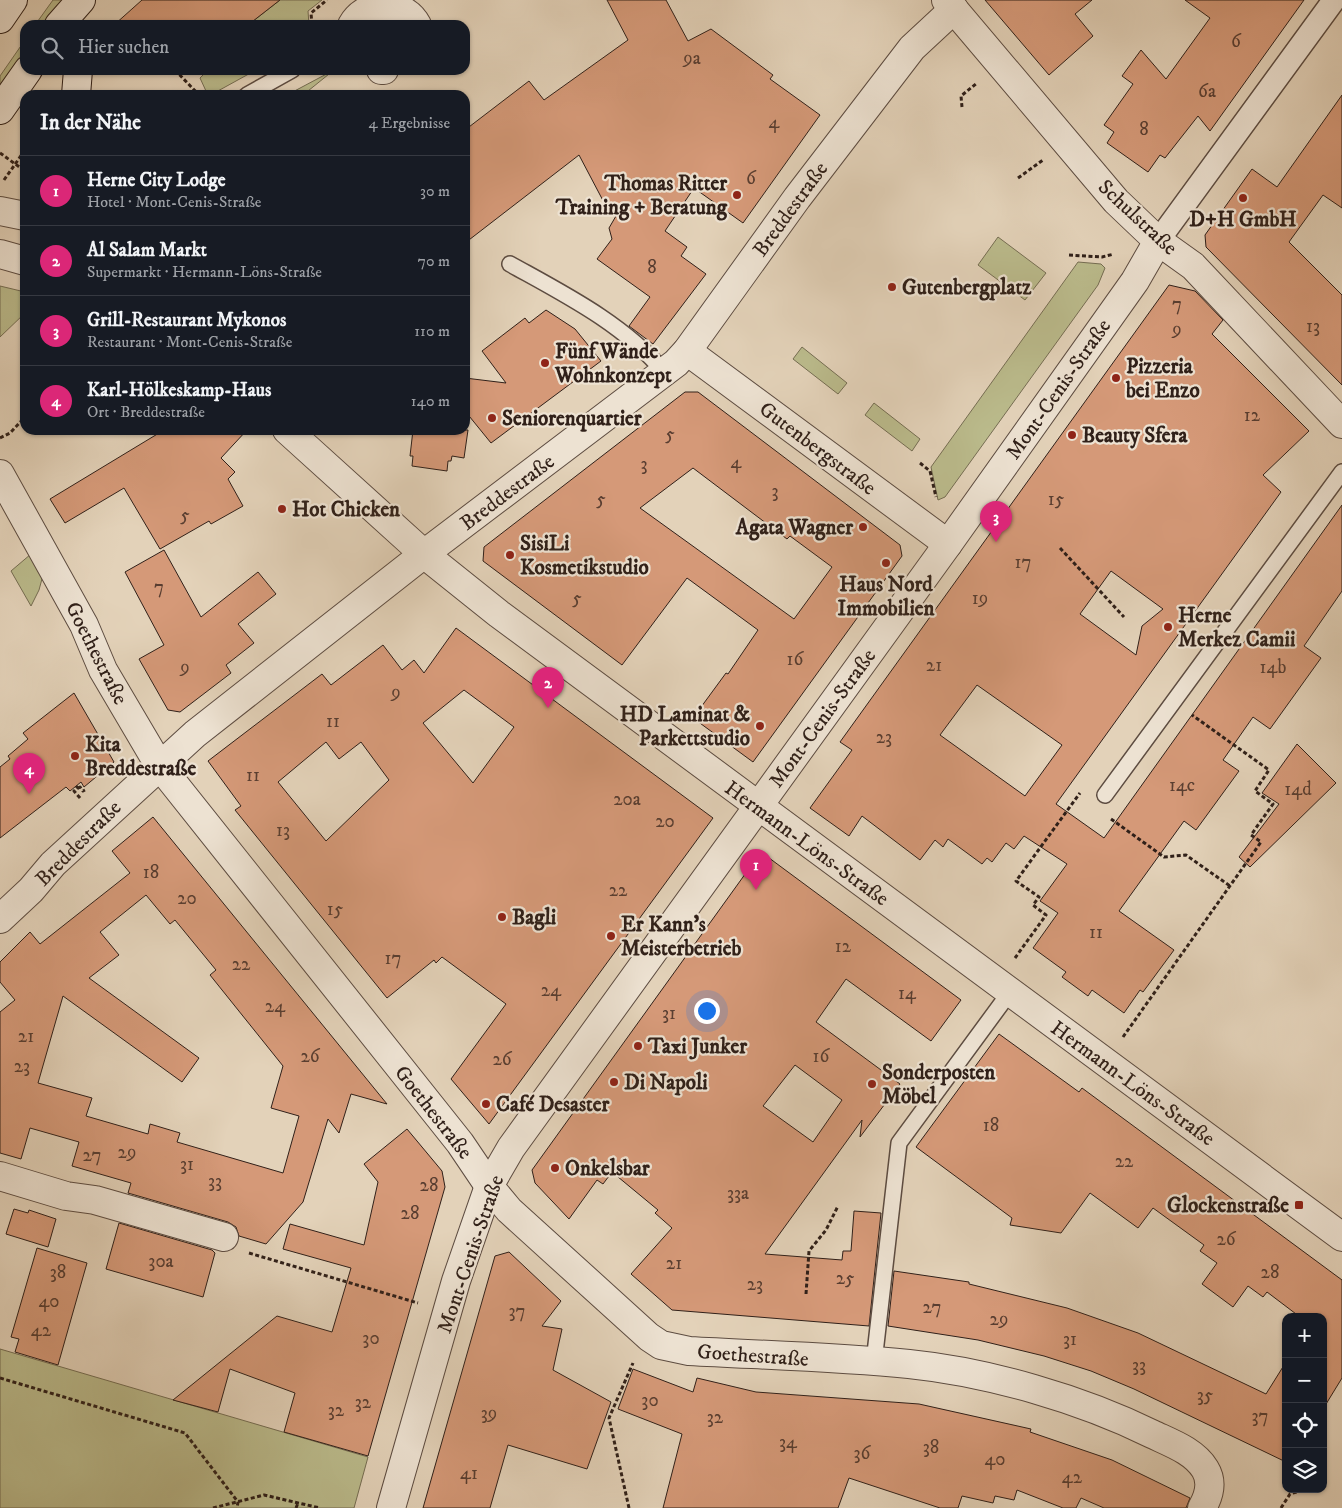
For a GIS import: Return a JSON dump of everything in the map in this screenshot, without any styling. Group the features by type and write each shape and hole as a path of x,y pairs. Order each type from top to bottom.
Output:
{"street":[{"path":"0,19 13,0"},
{"path":"63,20 81,0"},
{"path":"84,20 90,0"},
{"name":"Mont-Cenis-Straße","path":"391,1508 448,1312 489,1186 511,1148 948,544 1135,281 1158,241 1334,0"},
{"path":"354,20 357,15 374,3 384,1 411,11"},
{"name":"Schulstraße","path":"950,5 1116,201 1158,241 1193,266 1342,424"},
{"name":"Breddestraße","path":"0,919 31,890 53,864 195,734 424,554 664,372 687,351 797,198 912,48 950,5"},
{"path":"0,110 24,75"},
{"path":"76,90 78,75"},
{"path":"0,211 20,215"},
{"path":"0,254 20,260"},
{"name":"Gutenbergstraße","path":"687,351 948,544"},
{"name":"Hermann-Löns-Straße","path":"293,435 424,554 499,614 1342,1237"},
{"name":"Goethestraße","path":"0,474 84,624 104,670 159,765 460,1143 489,1186 522,1223 649,1336 661,1344 682,1350 910,1364 1026,1388 1081,1403 1121,1419 1182,1448 1198,1460 1206,1470 1210,1481 1205,1503"},
{"path":"0,1176 66,1196 95,1200 224,1237"}],"lane":[{"path":"257,90 283,75"},
{"path":"510,264 580,303 649,353 664,372"},
{"path":"1106,793 1342,472"},
{"path":"874,1362 899,1143 1003,987"}],"path":[{"path":"312,20 311,13 327,0"},
{"path":"180,75 194,90"},
{"path":"0,153 20,168"},
{"path":"0,186 20,157"},
{"path":"0,438 10,433 20,422"},
{"path":"920,463 930,471 936,500"},
{"path":"1060,548 1124,617"},
{"path":"1105,1062 1261,842 1251,835 1273,804 1254,791 1269,770 1173,702"},
{"path":"1003,987 1046,914 1033,905 1039,897 1016,881 1091,778 1106,793 1122,801 1110,818 1164,857 1186,855 1230,886"},
{"path":"76,786 78,788 74,791 81,798"},
{"path":"806,1294 808,1251 826,1230 838,1206"},
{"path":"224,1237 227,1246 448,1312"},
{"path":"628,1508 609,1418 632,1363 649,1336"},
{"path":"0,1378 185,1433 238,1502 237,1508"},
{"path":"1281,1508 1290,1494 1293,1493"},
{"path":"213,1508 264,1495 320,1508"},
{"path":"296,1508 298,1503"}],"green space":[{"path":"53,0 63,0 49,20 39,20"},
{"path":"280,0 322,0 308,11 309,20 254,20"},
{"path":"20,47 20,65 0,95 0,76"},
{"path":"203,75 247,75 220,90 206,90 200,78"},
{"path":"325,75 328,75 309,90 296,90"},
{"path":"998,237 1046,273 1025,300 978,265"},
{"path":"1078,262 1101,264 1105,268 1098,285 945,497 938,500 931,467"},
{"path":"0,286 20,291 20,318 0,337"},
{"path":"802,347 847,383 838,394 793,359"},
{"path":"874,403 920,439 912,451 865,415"},
{"path":"31,554 43,575 39,590 31,606 11,571"},
{"path":"0,1349 368,1457 354,1508 0,1508"}],"building":[{"path":"142,0 280,0 254,20 120,20"},
{"path":"607,0 666,0 688,41 711,29 773,75 770,79 820,115 743,223 694,188 665,231 687,247 681,256 706,274 653,344 629,326 650,297 597,259 612,239 609,228 616,216 609,212 579,155 470,239 470,126 529,81 544,100 628,40"},
{"path":"985,0 1092,0 1075,14 1093,36 1049,75"},
{"path":"1185,0 1304,0 1210,131 1198,116 1165,158 1160,155 1148,172 1107,143 1114,132 1104,125 1133,84 1122,76 1141,50 1166,79 1210,18"},
{"path":"1342,95 1342,208 1323,195 1289,242 1342,295 1342,385 1206,247 1205,235 1252,169 1277,187"},
{"path":"1169,285 1195,291 1223,320 1212,334 1309,431 1263,475 1281,492 1056,804 1104,838 1342,505 1342,591 1304,646 1321,658 1270,729 1253,717 1223,760 1239,771 1196,830 1184,821 1119,911 1174,950 1143,992 1140,990 1124,1013 1092,990 1088,996 1062,977 1066,972 1033,948 1058,913 1040,901 1067,864 1024,836 1014,849 1006,843 992,862 987,858 982,864 948,839 943,847 935,840 920,860 862,816 849,836 810,808 852,750 840,742","holes":["1111,571 1163,609 1142,626 1136,655 1080,614","977,685 1062,745 1025,796 940,735"]},
{"name":"Fünf Wände Wohnkonzept","path":"546,310 575,329 601,361 491,443 470,417 470,379 506,383 482,351 525,318 529,323"},
{"path":"685,392 698,392 900,545 902,556 753,762 693,718 726,673 728,674 758,630 687,578 622,665 483,561 484,547","holes":["693,468 787,539 790,536 832,567 794,619 640,508"]},
{"path":"156,435 242,435 221,458 235,472 228,479 243,506 211,524 209,521 160,549 124,488 65,523 50,499"},
{"path":"412,435 467,435 464,458 452,456 451,461 448,461 447,471 412,466 413,456 410,456"},
{"path":"164,550 201,617 258,572 276,594 238,624 254,643 226,665 231,673 180,712 168,710 139,659 164,645 125,572"},
{"path":"456,628 713,818 489,1124 451,1079 506,1004 442,957 436,963 434,960 387,998 235,810 241,806 208,761 322,674 331,685 383,645 402,670 414,660 424,673","holes":["464,690 514,727 473,783 423,723","326,742 339,759 361,742 389,780 326,841 278,782"]},
{"path":"74,693 114,762 84,787 81,782 70,791 66,787 0,838 0,767 10,759 8,756 28,739 23,733"},
{"path":"1297,744 1336,783 1250,867 1239,857 1279,804 1262,793"},
{"path":"153,817 387,1104 351,1094 339,1133 328,1119 303,1202 266,1244 239,1236 236,1227 228,1222 128,1193 131,1183 72,1166 79,1142 30,1128 21,1159 0,1153 0,1012 15,1000 0,982 0,962 30,932 40,944 130,873 112,851","holes":["146,895 170,924 175,920 216,970 210,975 283,1066 271,1108 299,1116 283,1173 177,1142 180,1133 150,1124 148,1134 86,1116 92,1098 38,1083 63,996 182,1082 199,1058 89,978 119,955 100,932"]},
{"path":"761,852 961,1000 931,1041 846,979 816,1022 900,1084 860,1137 862,1120 765,1254 842,1260 843,1251 851,1251 854,1211 881,1213 869,1326 672,1310 631,1274 672,1228 655,1213 658,1210 612,1172 603,1184 597,1180 569,1219 535,1183 532,1170","holes":["795,1065 842,1100 813,1142 763,1106"]},
{"path":"999,1034 1079,1092 1082,1088 1342,1280 1342,1378 1327,1402 1327,1313 1295,1313 1267,1292 1263,1297 1248,1286 1233,1307 1202,1284 1217,1263 1200,1251 1204,1245 1153,1208 1138,1228 1090,1193 1061,1233 1010,1225 1012,1218 916,1147"},
{"path":"407,1129 442,1171 445,1187 368,1456 284,1432 295,1393 230,1369 218,1412 173,1400 277,1316 332,1332 351,1268 283,1249 290,1224 364,1245 378,1182 364,1164"},
{"path":"14,1209 28,1213 29,1210 56,1219 48,1247 6,1234"},
{"path":"119,1223 212,1250 215,1253 203,1297 106,1269"},
{"path":"37,1248 87,1263 58,1365 15,1352 19,1339 11,1337"},
{"path":"509,1252 561,1301 542,1326 562,1329 553,1370 611,1402 587,1469 508,1445 490,1508 423,1508 495,1256"},
{"path":"894,1271 969,1282 969,1284 1067,1308 1138,1333 1266,1394 1282,1368 1282,1460 1134,1389 1091,1371 1044,1356 978,1340 888,1326"},
{"path":"633,1369 693,1392 697,1378 756,1392 919,1404 1031,1429 1030,1432 1112,1460 1190,1498 1186,1508 1104,1508 1081,1498 1076,1508 1063,1508 1017,1490 1014,1500 995,1496 993,1503 962,1496 958,1508 940,1508 849,1478 838,1508 663,1508 682,1434 618,1409"}],"place":[{"name":"Thomas Ritter Training + Beratung","path":"737,195"},
{"name":"D+H GmbH","path":"1243,198"},
{"name":"Gutenbergplatz","path":"892,287"},
{"name":"Fünf Wände Wohnkonzept","path":"545,363"},
{"name":"Pizzeria bei Enzo","path":"1116,378"},
{"name":"Seniorenquartier","path":"492,418"},
{"name":"Beauty Sfera","path":"1072,435"},
{"name":"Hot Chicken","path":"282,509"},
{"name":"Agata Wagner","path":"863,527"},
{"name":"Grill-Restaurant Mykonos","path":"996,542"},
{"name":"SisiLi Kosmetikstudio","path":"510,555"},
{"name":"Haus Nord Immobilien","path":"886,563"},
{"name":"Herne Merkez Camii","path":"1168,627"},
{"name":"Al Salam Markt","path":"548,708"},
{"name":"HD Laminat & Parkettstudio","path":"760,726"},
{"name":"Kita Breddestraße","path":"75,756"},
{"name":"Karl-Hölkeskamp-Haus","path":"29,794"},
{"name":"Herne City Lodge","path":"756,890"},
{"name":"Bagli","path":"502,917"},
{"name":"Er Kann's Meisterbetrieb","path":"611,936"},
{"name":"Taxi Junker","path":"638,1046"},
{"name":"Di Napoli","path":"614,1082"},
{"name":"Sonderposten Möbel","path":"872,1084"},
{"name":"Café Desaster","path":"486,1104"},
{"name":"Onkelsbar","path":"555,1168"},
{"name":"Glockenstraße","path":"1299,1205"}]}
